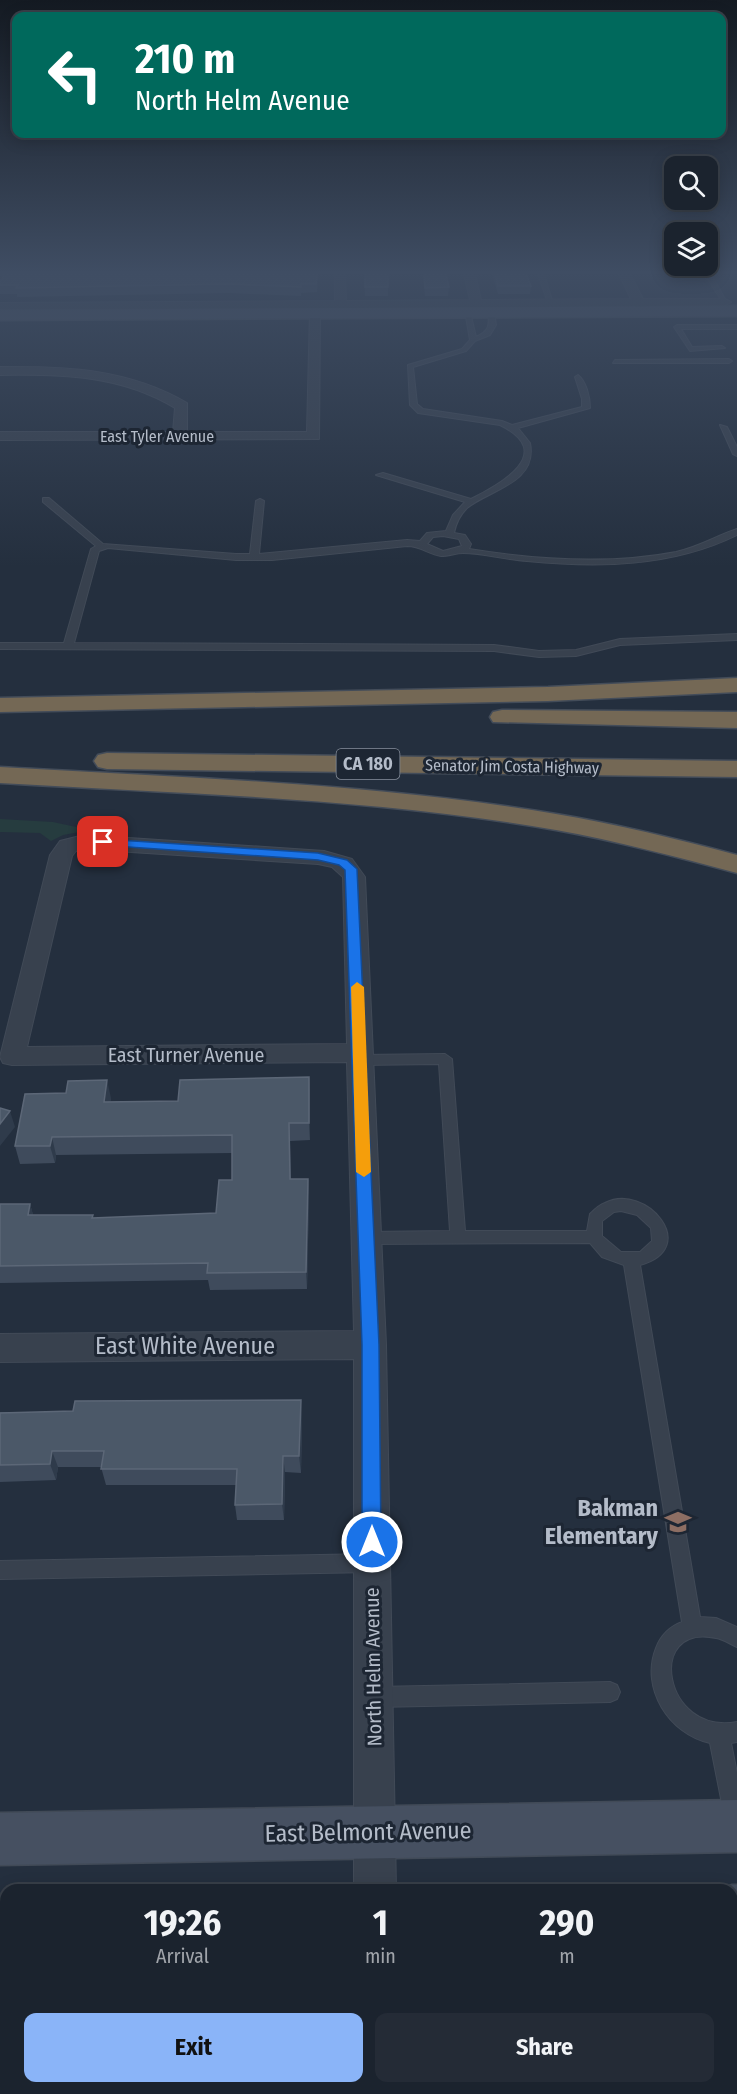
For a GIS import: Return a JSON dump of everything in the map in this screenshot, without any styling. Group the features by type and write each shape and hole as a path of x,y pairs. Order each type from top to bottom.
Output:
{"highway":[{"path":"0,705 548,694 737,685"},
{"path":"0,712 737,720"},
{"name":"Senator Jim Costa Highway","path":"0,759 737,770"},
{"path":"0,775 367,799 508,813 648,841 737,864"}],"main road":[{"name":"East Belmont Avenue","path":"0,1839 737,1825"}],"street":[{"path":"34,372 95,373 165,394 182,406 180,435"},
{"name":"East Tyler Avenue","path":"0,436 314,436 314,372"},
{"name":"North Helm Avenue","path":"12,1056 57,867 68,846 84,842 103,842 318,857 343,862 351,869 354,877 370,1345 375,1884"},
{"name":"East Turner Avenue","path":"12,1056 360,1057"},
{"name":"East White Avenue","path":"0,1348 370,1345"}],"lane":[{"path":"411,372 414,405 421,411 437,416 502,423 514,427 529,445 524,465 505,484 464,507 452,521 450,534"},
{"path":"514,427 586,408 586,399 578,377"},
{"path":"723,426 737,454"},
{"path":"380,475 473,502"},
{"path":"46,500 102,547"},
{"path":"254,557 260,501"},
{"path":"68,647 95,549 102,547 123,546 254,557 407,543 422,544 435,552 450,553 462,550 499,557 634,559 687,553 726,539 737,532"},
{"path":"422,544 430,535 450,534 465,540 467,544 462,550"},
{"path":"0,646 495,648 539,654 576,653 620,642 737,637"},
{"path":"360,1057 445,1059 458,1237"},
{"path":"621,1205 642,1210 658,1225 660,1243 648,1256 631,1260 606,1252 594,1237 595,1218 610,1207 621,1205"},
{"path":"366,1238 594,1237"},
{"path":"631,1260 692,1627"},
{"path":"0,1570 372,1563"},
{"path":"737,1637 726,1630 709,1625 692,1627 678,1633 668,1644 662,1658 661,1674 665,1692 673,1708 686,1721 702,1730 728,1733 737,1825"},
{"path":"374,1697 609,1692"}],"green space":[{"path":"0,819 53,822 90,830 63,835 51,841 40,833 0,832"}],"building":[{"path":"309,1077 309,1123 289,1123 290,1179 308,1179 306,1272 207,1273 208,1263 0,1266 0,1204 30,1204 28,1215 93,1215 92,1218 216,1213 219,1180 232,1180 232,1135 52,1137 50,1146 15,1146 25,1094 66,1093 68,1081 107,1080 104,1102 178,1101 180,1080"},
{"path":"0,1108 10,1111 0,1124"},
{"path":"301,1400 299,1456 283,1456 282,1504 235,1505 237,1469 101,1469 104,1451 52,1451 50,1464 0,1465 0,1413 73,1411 75,1401"}],"slow traffic":[{"path":"357,987 364,1172"}],"place":[{"name":"Bakman Elementary","path":"678,1522"}],"route":[{"path":"103,842 318,857 343,862 351,869 354,877 370,1345 372,1542"}]}
